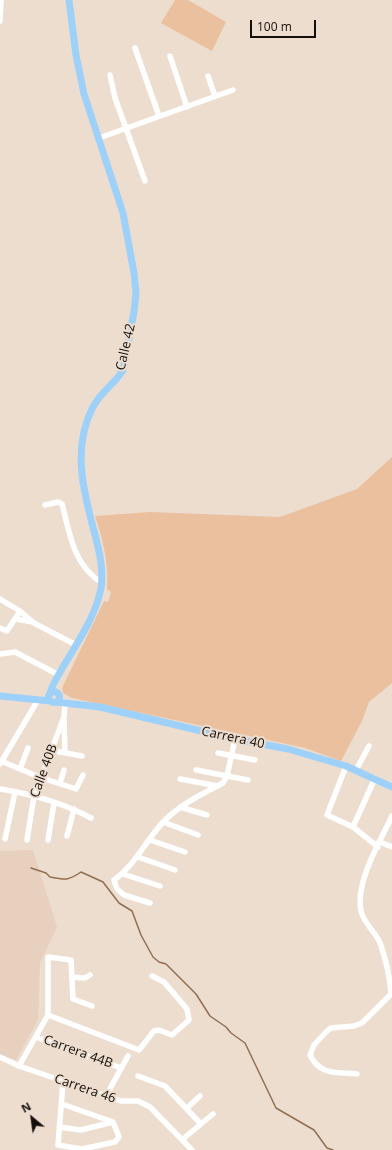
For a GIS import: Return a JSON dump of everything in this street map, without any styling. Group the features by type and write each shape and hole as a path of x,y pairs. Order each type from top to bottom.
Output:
{"main road":[{"name":"Calle 42","path":"54,697 58,676 93,613 99,598 102,574 98,547 82,479 80,452 93,406 97,399 118,379 123,370 136,293 123,213 84,94 77,62 69,0"},
{"path":"0,696 40,700 54,697 67,703"},
{"name":"Carrera 40","path":"67,703 100,707 236,739 288,749 346,766 392,787"}],"street":[{"path":"0,21 1,0"},
{"path":"134,48 159,116"},
{"path":"170,56 187,107"},
{"path":"110,75 115,98 145,181"},
{"path":"208,76 215,96"},
{"path":"99,138 233,90"},
{"path":"45,505 58,502 62,504 75,553 92,577 102,583"},
{"path":"0,599 20,611 34,622 76,645"},
{"path":"0,628 7,631 20,611"},
{"path":"16,619 34,622"},
{"path":"0,654 15,652 58,676"},
{"path":"40,700 0,763 76,789 83,775"},
{"name":"Calle 40B","path":"27,840 34,796 39,777 64,717 67,703"},
{"path":"64,717 65,753"},
{"path":"150,903 124,895 117,890 114,880 123,874 138,857 163,822 180,806 223,783 227,776 236,739"},
{"path":"356,770 369,746"},
{"path":"20,769 28,748"},
{"path":"50,750 82,756"},
{"path":"218,753 255,760"},
{"path":"346,766 327,815 353,828 379,844 392,847"},
{"path":"60,783 64,770"},
{"path":"196,770 248,780"},
{"path":"353,828 375,778"},
{"path":"180,779 218,786"},
{"path":"0,790 34,796 54,802 74,809 91,818"},
{"path":"5,839 15,792"},
{"path":"48,840 54,802"},
{"path":"180,806 207,814"},
{"path":"67,836 74,809"},
{"path":"357,1074 326,1072 312,1060 310,1055 314,1045 327,1031 331,1028 354,1026 362,1023 391,994 380,943 373,931 365,923 361,912 360,899 368,867 392,816"},
{"path":"163,822 198,835"},
{"path":"150,840 185,852"},
{"path":"138,857 175,870"},
{"path":"123,874 160,886"},
{"path":"19,1066 48,1015 48,957 71,960 73,999 92,1006"},
{"path":"72,977 85,978 90,975"},
{"path":"48,1015 132,1049 141,1049 154,1031 159,1030 172,1035 175,1034 189,1020 187,1009 164,982 152,976"},
{"name":"Carrera 44B","path":"36,1037 121,1068"},
{"path":"106,1096 128,1056"},
{"name":"Carrera 46","path":"0,1057 19,1066 121,1101 144,1103 183,1139 192,1150"},
{"path":"138,1076 165,1086 201,1124"},
{"path":"62,1104 113,1122 119,1137 118,1140 82,1149 58,1144 63,1082"},
{"path":"187,1108 200,1096"},
{"path":"183,1139 213,1114"},
{"path":"59,1127 81,1130 113,1122"}],"shaded area":[{"path":"175,0 188,0 226,22 212,51 161,23"},
{"path":"392,457 392,683 369,702 362,721 341,761 305,748 72,698 63,693 62,688 104,601 108,602 111,592 107,589 105,552 95,516 150,512 280,517 357,489"},
{"path":"33,850 57,927 40,963 38,1020 16,1060 0,1055 0,851"}],"waterway":[{"path":"31,868 46,873 50,877 63,879 73,877 81,872 103,882 119,903 132,911 141,935 153,957 159,962 166,964 196,994 210,1016 245,1043 276,1108 314,1130 327,1148 333,1150"}]}
